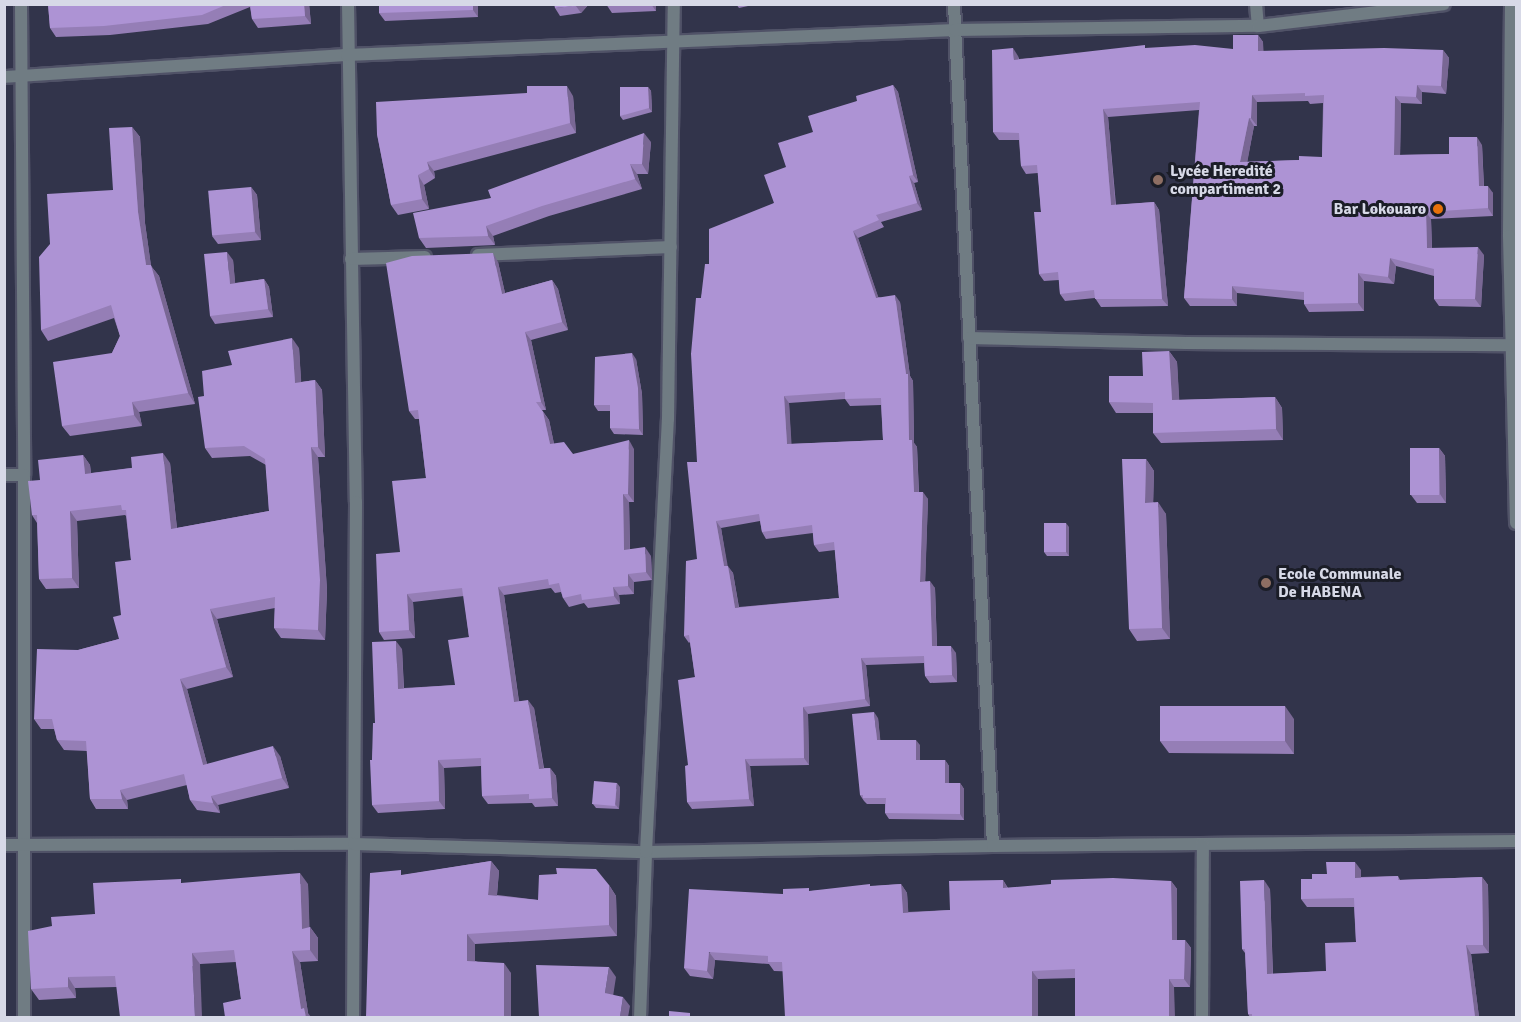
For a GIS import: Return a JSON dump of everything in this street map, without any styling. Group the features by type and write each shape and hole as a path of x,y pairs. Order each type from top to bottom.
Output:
{"street":[{"path":"21,4 24,1017"},
{"path":"348,4 347,55 356,502 353,1017"},
{"path":"640,1017 668,419 674,4"},
{"path":"954,4 993,846"},
{"path":"1256,4 1257,26"},
{"path":"4,77 347,55 955,30 1257,26 1444,4"},
{"path":"1511,4 1512,345 1516,524"},
{"path":"467,256 671,247"},
{"path":"351,259 444,256"},
{"path":"969,338 1186,343 1512,345"},
{"path":"4,475 24,475"},
{"path":"4,845 354,844 646,852 1516,841"},
{"path":"1202,1017 1203,845"}],"building":[{"path":"48,4 228,4 202,15 104,26 50,28"},
{"path":"250,4 304,4 305,16 252,19"},
{"path":"379,4 473,4 473,10 379,13"},
{"path":"554,4 577,4 555,8"},
{"path":"1233,35 1258,35 1258,51 1384,48 1443,50 1441,86 1417,85 1416,97 1395,96 1394,155 1449,154 1449,137 1477,137 1479,186 1488,186 1488,208 1426,212 1427,248 1478,247 1475,299 1434,299 1434,269 1390,258 1388,277 1358,273 1358,303 1304,304 1304,292 1232,286 1232,299 1184,298 1200,102 1103,109 1111,205 1154,202 1162,299 1095,299 1094,290 1060,294 1058,272 1039,274 1034,212 1041,212 1037,165 1021,166 1019,133 993,132 992,50 1013,48 1014,60 1145,45 1145,48 1195,45 1233,49","holes":["1305,93 1305,96 1324,95 1322,157 1299,156 1299,160 1240,162 1249,118 1251,118 1252,95"]},
{"path":"893,85 913,175 909,176 917,203 876,215 879,220 853,231 876,298 895,295 906,374 908,374 909,440 912,440 914,492 923,492 920,582 930,581 932,646 951,646 952,675 925,676 924,656 861,658 865,699 803,707 804,758 745,759 749,799 687,802 685,766 688,765 678,680 695,677 689,635 684,636 686,561 697,559 687,462 697,462 691,354 696,298 701,298 705,264 709,264 709,229 774,203 764,175 786,167 778,143 813,132 808,116 857,101 856,96","holes":["845,392 845,399 881,398 883,440 787,444 784,396","759,514 762,532 812,525 814,545 834,542 839,598 735,608 728,566 724,566 716,521"]},
{"path":"527,86 567,86 570,123 427,162 429,169 418,175 422,199 391,205 377,134 376,102 527,93"},
{"path":"620,87 648,87 649,108 620,116"},
{"path":"132,127 138,212 146,265 151,265 188,393 132,402 134,415 62,426 53,362 112,353 120,336 111,305 41,330 39,257 50,244 47,194 113,190 109,128"},
{"path":"644,133 642,164 630,164 635,179 542,206 486,226 488,236 419,238 413,213 491,198 488,190"},
{"path":"251,187 255,232 212,236 208,191"},
{"path":"227,252 230,284 264,279 268,309 210,316 204,254"},
{"path":"493,253 502,294 552,280 562,322 525,332 541,402 536,402 543,412 550,444 564,442 573,454 629,440 628,494 623,494 624,550 645,547 646,572 628,574 628,586 613,587 614,596 582,600 581,594 563,598 559,583 549,585 548,579 498,587 514,702 528,700 539,769 550,768 552,798 529,799 529,794 482,796 481,758 438,760 439,801 372,805 370,760 372,760 373,723 375,723 372,642 396,641 398,689 455,685 448,640 469,637 462,588 407,594 409,630 379,632 376,554 400,552 392,481 426,478 418,410 409,411 386,263 412,256"},
{"path":"292,338 295,383 315,380 318,447 311,447 320,580 318,630 274,628 275,597 210,609 226,667 180,679 203,765 273,746 282,778 211,796 213,803 190,800 184,774 120,790 122,799 90,799 86,741 57,740 52,719 34,719 37,649 78,650 119,639 113,617 121,615 115,562 131,560 126,510 122,510 121,505 70,511 72,578 39,579 37,515 32,515 28,481 40,480 38,460 83,455 85,474 132,468 131,457 163,453 171,529 269,511 265,459 244,446 205,448 198,397 204,396 202,371 232,365 228,351"},
{"path":"1169,351 1172,400 1275,397 1276,429 1153,433 1153,403 1109,402 1109,376 1143,376 1142,352"},
{"path":"632,353 638,388 639,429 610,428 610,405 594,405 595,357"},
{"path":"1410,448 1439,448 1439,495 1410,495"},
{"path":"1122,459 1146,459 1145,503 1158,502 1162,628 1129,629"},
{"path":"1044,523 1066,523 1066,552 1044,552"},
{"path":"1160,706 1285,706 1285,741 1160,741"},
{"path":"874,712 877,740 916,740 916,760 945,760 945,783 960,783 960,814 885,813 886,798 863,798 863,795 860,795 852,714"},
{"path":"594,781 617,783 615,806 592,804"},
{"path":"491,861 488,895 538,900 539,875 557,874 556,868 596,869 609,885 609,925 467,934 467,961 504,963 504,1017 366,1017 370,873 401,870 401,875"},
{"path":"1326,862 1355,862 1355,878 1398,876 1398,880 1482,877 1483,945 1466,945 1475,1017 1252,1017 1252,1014 1248,1014 1245,949 1242,949 1240,881 1264,880 1267,974 1326,971 1325,943 1356,942 1354,898 1301,899 1301,879 1312,879 1312,874 1327,874"},
{"path":"300,873 302,929 310,927 310,950 292,951 301,1009 304,1008 306,1017 225,1017 223,1003 241,999 234,950 192,953 195,1017 120,1017 115,976 68,977 68,987 31,989 28,931 52,926 51,917 95,914 93,883 181,879 181,883"},
{"path":"1113,878 1171,881 1172,940 1185,940 1184,979 1169,979 1169,1017 1075,1017 1075,969 1032,971 1032,1017 785,1017 782,962 768,962 768,956 709,952 707,971 684,968 689,889 783,894 783,889 809,888 809,891 870,884 870,886 901,884 903,913 950,910 949,881 1003,880 1003,888 1051,884 1051,880"},
{"path":"536,965 609,967 605,993 623,997 620,1017 539,1017"},
{"path":"669,1011 690,1013 690,1016 695,1017 669,1017"}],"place":[{"name":"Lycée Heredité compartiment 2","path":"1158,180"},
{"name":"Bar Lokouaro","path":"1438,209"},
{"name":"Ecole Communale De HABENA","path":"1266,583"}]}
